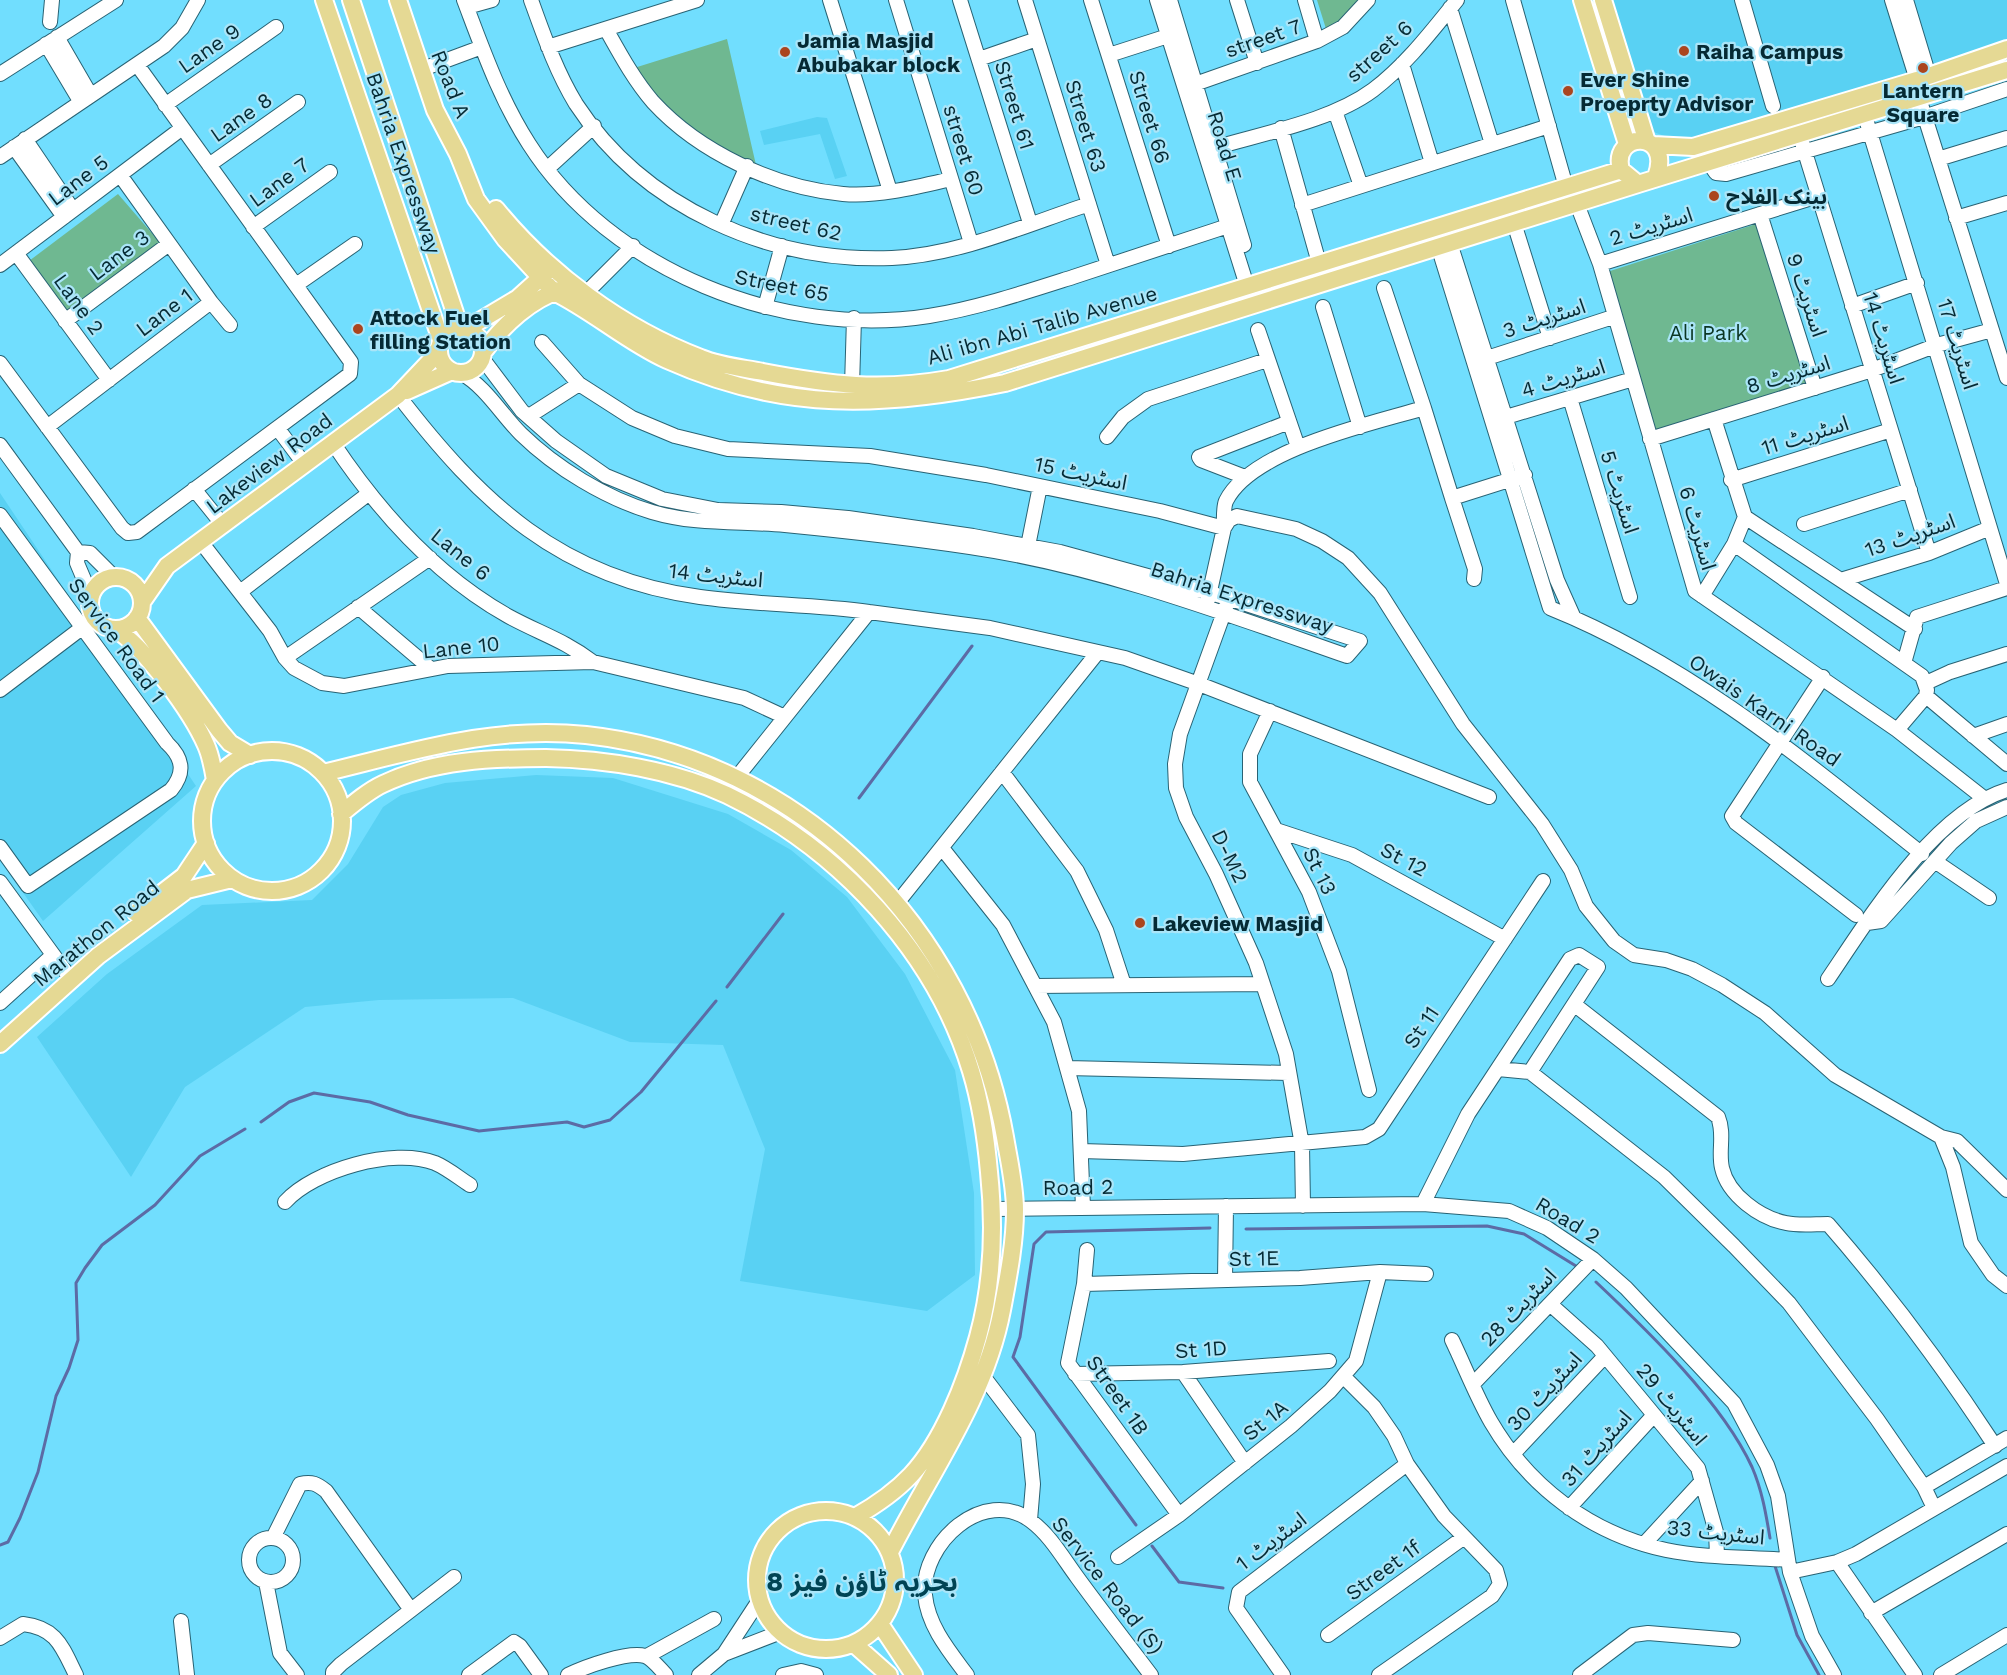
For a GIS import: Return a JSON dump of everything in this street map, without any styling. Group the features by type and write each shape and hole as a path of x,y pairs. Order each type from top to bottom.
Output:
{"main road":[{"name":"Bahria Expressway","path":"324,0 440,344"},
{"name":"Bahria Expressway","path":"351,0 463,329"},
{"name":"Road A","path":"398,0 435,110 470,182"},
{"path":"1582,0 1627,144"},
{"path":"1603,0 1650,143 1660,156 1656,177"},
{"path":"2007,49 1923,78 1693,147 1640,140 1627,144 1620,156 1621,170 1638,184 1800,136 1868,123 1918,98 2007,70"},
{"name":"Ali ibn Abi Talib Avenue","path":"470,182 476,199 505,239 546,273 579,288 656,337 702,359 822,383 882,387 949,379 1621,170"},
{"name":"Ali ibn Abi Talib Avenue","path":"546,273 554,292 666,360 733,384 793,398 849,403 914,400 1005,383 1638,184"},
{"path":"398,395 434,357 449,332 463,329 518,298 546,273"},
{"path":"398,395 477,366 483,354 516,315 554,292 579,288"},
{"path":"463,329 477,335 483,354"},
{"path":"440,344 442,361 456,372"},
{"name":"Lakeview Road","path":"167,566 398,395"},
{"path":"115,629 128,626 167,566"},
{"path":"167,566 122,579 102,582 91,596 89,623 115,629 133,642 184,709 205,744 215,780"},
{"path":"122,579 140,592 140,610 219,730 230,743 249,755"},
{"path":"322,774 385,756 471,737 550,733 586,735 649,747 688,758 737,777 778,801 825,834 858,862 898,903 936,956 974,1027 995,1091 1015,1209 1002,1311 983,1376 946,1451 890,1552"},
{"path":"262,752 289,754 313,765 322,774 338,799 341,831 336,848 327,864 315,877 300,886 283,891 265,891 248,887 232,879 216,863 206,843 203,810 215,780 236,761 249,755 262,752"},
{"path":"341,814 383,784 459,762 504,758 561,759 651,771 726,795 806,842 885,918 915,954 944,1008 970,1069 986,1138 993,1209 992,1264 984,1315 972,1362 954,1403 922,1462 894,1491 855,1517"},
{"name":"Marathon Road","path":"0,1032 65,971 184,876 206,843"},
{"name":"Marathon Road","path":"0,1044 98,956 187,890 232,879"},
{"path":"825,1511 855,1517 876,1531 890,1552 894,1564 895,1589 890,1608 880,1624 854,1644 842,1648 816,1649 803,1646 781,1632 765,1611 760,1599 758,1567 771,1539 782,1527 802,1515 825,1511"},
{"path":"880,1624 914,1675"},
{"path":"854,1644 889,1675"}],"street":[{"path":"50,22 52,0"},
{"path":"0,74 115,0"},
{"path":"0,157 85,97 138,66 164,46 182,28 198,0"},
{"path":"466,4 492,0"},
{"name":"street 62","path":"531,0 555,67 577,104 594,126 645,180 701,217 759,241 829,256 893,258 971,243 1089,204"},
{"path":"548,47 697,0"},
{"path":"830,0 890,191"},
{"name":"street 60","path":"896,0 971,243"},
{"name":"Street 61","path":"960,0 1030,223"},
{"name":"Street 63","path":"1025,0 1108,265"},
{"name":"Street 66","path":"1091,0 1168,246"},
{"name":"Road E","path":"1157,0 1228,226 1251,285"},
{"name":"Road E","path":"1170,0 1257,304"},
{"path":"1238,0 1257,63"},
{"path":"1305,0 1317,41"},
{"name":"street 7","path":"1195,84 1317,41 1342,27 1368,0"},
{"path":"1513,0 1566,187"},
{"path":"1742,0 1773,106"},
{"path":"1892,0 1923,78"},
{"path":"1906,0 1923,78"},
{"name":"Street 65","path":"466,4 502,99 530,147 572,197 633,246 668,269 723,296 787,312 890,320 965,309 1228,226"},
{"path":"1453,4 1492,144"},
{"name":"street 6","path":"1214,148 1335,111 1372,91 1402,64 1453,4"},
{"name":"Lane 9","path":"165,105 276,27"},
{"path":"606,29 630,72 653,102 678,125 708,147 772,178 843,194 890,191 951,178"},
{"path":"1109,55 1168,36"},
{"path":"979,59 1037,39"},
{"path":"52,40 85,97"},
{"path":"420,70 482,47"},
{"path":"1402,64 1432,163"},
{"path":"0,363 46,428 128,533 137,532 278,429 350,374 353,369 351,362 181,129 138,66"},
{"path":"1709,163 1716,173 1725,174 1805,153 1868,123 1924,117 2007,89"},
{"path":"1918,98 2007,378"},
{"name":"Lane 8","path":"209,165 298,102"},
{"path":"1335,111 1361,186"},
{"name":"اسٹریٹ 17","path":"1868,123 1937,345 2007,586"},
{"path":"548,168 594,126"},
{"path":"1302,205 1548,126"},
{"path":"1281,128 1319,263"},
{"name":"Lane 5","path":"0,265 181,129"},
{"name":"اسٹریٹ 14","path":"1800,136 1929,553"},
{"path":"1938,159 2007,138"},
{"path":"20,143 68,213"},
{"path":"721,225 747,166"},
{"name":"Lane 7","path":"253,227 330,172"},
{"name":"Lane 1","path":"46,428 211,302 120,175"},
{"name":"اسٹریٹ 2","path":"1600,264 1818,196"},
{"path":"1956,218 2007,203"},
{"name":"اسٹریٹ 6","path":"1577,204 1600,264 1613,317 1695,591 1897,730 1984,799"},
{"name":"اسٹریٹ 9","path":"1760,214 1815,388"},
{"path":"1514,223 1550,338"},
{"path":"296,285 355,243"},
{"name":"Lane 3","path":"65,321 169,244"},
{"path":"1444,244 1487,358 1557,580 1574,618"},
{"name":"Owais Karni Road","path":"1444,244 1510,479 1550,608 1601,629 1679,674 1782,742 1922,854"},
{"path":"579,288 633,246"},
{"path":"765,307 782,246"},
{"name":"Lane 2","path":"16,253 109,380"},
{"path":"1852,306 1917,283"},
{"path":"1384,288 1475,569 1474,579"},
{"path":"211,302 230,325"},
{"path":"1323,307 1360,427"},
{"name":"اسٹریٹ 3","path":"1487,358 1613,317"},
{"path":"852,386 854,318"},
{"path":"1257,330 1298,447"},
{"name":"اسٹریٹ 8","path":"1650,440 1872,370 1937,345 1992,330"},
{"name":"اسٹریٹ 15","path":"542,342 579,384 632,418 675,436 728,449 870,456 1040,486 1160,511 1224,528"},
{"name":"Bahria Expressway","path":"456,372 473,380 522,435 567,471 651,512 697,522 782,525 972,548 1090,573 1224,613 1347,656 1360,641 1228,598 1028,546 848,518 782,512 718,510 662,499 606,476 556,441 529,416 483,354"},
{"path":"1107,437 1124,417 1148,399 1267,360"},
{"name":"اسٹریٹ 4","path":"1506,417 1633,380"},
{"path":"529,416 579,384"},
{"name":"اسٹریٹ 14","path":"398,395 430,437 482,494 530,532 593,569 652,589 702,598 816,604 990,628 1125,658 1270,711 1489,797"},
{"name":"اسٹریٹ 5","path":"1570,398 1630,597"},
{"path":"1205,607 1224,528 1225,502 1245,477 1298,447 1424,408"},
{"path":"1714,419 1731,480 1745,516 1916,623"},
{"path":"1245,477 1201,460 1199,457 1289,422"},
{"path":"278,429 305,465"},
{"name":"اسٹریٹ 11","path":"1731,480 1891,429"},
{"name":"Lane 6","path":"333,443 386,517 461,585 509,616 570,644 592,662"},
{"path":"0,446 78,552 77,563 91,596"},
{"path":"1452,498 1525,475"},
{"path":"1028,546 1040,486"},
{"path":"194,489 223,525"},
{"path":"1804,524 1910,490"},
{"path":"240,592 368,494"},
{"name":"Service Road 1","path":"0,515 89,623 167,743 178,753 183,766 179,781 171,790 28,886 0,847"},
{"path":"1702,596 1734,544 1745,516"},
{"path":"1224,528 1229,520 1246,517 1296,530 1322,541 1348,558 1380,593 1463,724 1542,824 1571,870 1586,906 1614,941 1634,955 1666,960 1692,969 1722,985 1765,1013 1834,1075 1941,1137 1958,1141 2007,1190"},
{"name":"اسٹریٹ 13","path":"1844,579 1929,553 1990,528"},
{"name":"Lane 10","path":"201,542 270,631 285,658 294,668 322,683 344,686 431,669 512,663 592,662 744,698 785,717"},
{"path":"1734,544 1922,676 1926,690 1973,736 2007,764"},
{"path":"78,552 90,553 122,579"},
{"path":"285,658 430,558"},
{"path":"1916,623 2007,586"},
{"name":"D-M2","path":"1228,598 1180,734 1175,764 1176,788 1186,816 1216,874 1263,984 1286,1054 1302,1145 1304,1206"},
{"path":"358,607 431,669"},
{"path":"726,795 737,777 822,674 869,612"},
{"path":"0,690 89,623"},
{"path":"1904,663 1916,623"},
{"path":"885,918 1098,652"},
{"path":"1897,730 1926,690 1950,672 2007,654"},
{"path":"1822,677 1732,816 1736,823 1861,919 1881,921 1951,843 1976,821 2007,807"},
{"name":"St 13","path":"1270,711 1250,754 1250,782 1309,892 1339,970 1369,1090"},
{"path":"1973,736 2007,724"},
{"path":"1002,771 1077,871 1106,930 1125,985"},
{"path":"1828,979 1861,919 1922,854 1941,830 1984,799 2007,790"},
{"name":"St 12","path":"1276,830 1352,855 1505,939"},
{"path":"942,848 1003,925 1054,1022 1079,1111 1083,1208"},
{"path":"1936,862 1989,898"},
{"name":"St 11","path":"1081,1151 1183,1154 1302,1145 1365,1137 1380,1129 1544,881"},
{"path":"0,882 65,971"},
{"path":"0,1003 53,955"},
{"path":"1423,1204 1468,1114 1570,959 1579,955 1598,967 1530,1072"},
{"path":"1035,986 1263,984"},
{"path":"1575,1005 1718,1117 1722,1127 1722,1167 1730,1187 1744,1202 1786,1223 1828,1224 1886,1290 1960,1392 2001,1442 1924,1487"},
{"path":"1067,1068 1288,1072"},
{"path":"1498,1069 1530,1072 1664,1178 1734,1246 1789,1304 1924,1487 1934,1508"},
{"path":"1941,1137 1953,1167 1971,1244 1993,1275 2007,1286"},
{"path":"285,1202 297,1189 325,1174 363,1162 405,1160 434,1163 470,1185"},
{"name":"Road 2","path":"993,1209 1423,1204 1509,1211 1547,1228 1593,1259 1626,1288 1734,1403 1762,1455 1778,1496 1789,1566 1812,1636 1834,1675"},
{"path":"1225,1280 1226,1206"},
{"name":"Street 1B","path":"1087,1250 1084,1284 1068,1363 1179,1515"},
{"name":"اسٹریٹ 28","path":"1473,1384 1593,1259"},
{"name":"St 1E","path":"1084,1284 1380,1272 1426,1274"},
{"name":"St 1A","path":"1118,1557 1179,1515 1292,1426 1343,1376 1356,1361 1380,1272"},
{"name":"اسٹریٹ 29","path":"1550,1304 1605,1356 1698,1468 1716,1532 1717,1555"},
{"name":"اسٹریٹ 33","path":"1452,1340 1491,1422 1525,1470 1589,1522 1664,1550 1789,1566 1837,1562 1856,1554 2006,1468"},
{"name":"اسٹریٹ 30","path":"1513,1454 1605,1356"},
{"name":"St 1D","path":"1076,1374 1183,1372 1329,1361"},
{"path":"972,1362 1028,1435 1033,1484 1030,1520"},
{"path":"1183,1372 1245,1463"},
{"path":"1343,1376 1374,1407 1394,1436 1407,1464 1463,1538 1496,1569 1500,1584 1492,1596 1383,1674"},
{"name":"اسٹریٹ 31","path":"1569,1508 1654,1415"},
{"name":"اسٹریٹ 1","path":"1283,1675 1236,1608 1235,1600 1239,1592 1407,1464"},
{"path":"273,1538 300,1484 309,1481 318,1485 326,1491 411,1610"},
{"path":"1645,1543 1702,1482"},
{"name":"Service Road (S)","path":"966,1675 944,1645 930,1617 925,1594 928,1565 940,1542 956,1526 978,1514 1006,1510 1030,1520 1057,1548 1151,1675"},
{"path":"1871,1613 2007,1534"},
{"path":"266,1582 285,1578 293,1561 285,1543 273,1538 258,1543 249,1557 253,1572 266,1582 280,1653 297,1675"},
{"name":"Street 1f","path":"1328,1635 1463,1538"},
{"path":"1837,1562 1915,1675"},
{"path":"333,1675 341,1664 454,1577"},
{"path":"699,1675 724,1654 760,1599"},
{"path":"568,1675 587,1666 634,1655 647,1656 714,1619"},
{"path":"181,1622 187,1675"},
{"path":"0,1638 23,1624 47,1629 60,1644 76,1675"},
{"path":"724,1654 781,1632"},
{"path":"1588,1673 1634,1635 1648,1633 1733,1640"},
{"path":"1941,1675 2007,1635"},
{"path":"469,1675 514,1642 520,1646 541,1675"},
{"path":"647,1656 666,1675"},
{"path":"783,1675 801,1671 816,1675"}],"shaded area":[{"path":"1611,0 2007,0 2007,42 1887,83 1701,136 1675,140 1651,131"},
{"path":"817,117 827,118 847,176 835,179 820,134 764,145 760,131"},
{"path":"0,493 196,786 43,921 0,860"},
{"path":"536,775 613,778 728,814 791,850 847,897 905,974 955,1070 974,1193 975,1275 927,1311 740,1281 765,1149 723,1045 630,1042 513,998 379,1000 305,1007 185,1087 131,1177 37,1037 107,974 202,905 312,900 348,864 383,807 401,795 445,783"}],"green space":[{"path":"1317,0 1365,0 1327,32"},
{"path":"727,39 756,165 726,157 651,98 634,68"},
{"path":"118,194 163,246 64,318 25,264"},
{"name":"Ali Park","path":"1759,223 1811,388 1653,435 1607,272"}],"waterway":[{"path":"859,798 972,646"},
{"path":"727,987 783,914"},
{"path":"261,1122 289,1102 314,1093 370,1102 408,1115 479,1131 567,1122 584,1127 610,1120 641,1092 716,1001"},
{"path":"0,1545 8,1542 38,1472 56,1396 69,1368 78,1340 76,1283 102,1245 155,1205 200,1156 245,1129"},
{"path":"1246,1229 1487,1226 1524,1234 1576,1266"},
{"path":"1136,1525 1013,1357 1020,1337 1034,1244 1046,1232 1210,1228"},
{"path":"1596,1282 1682,1368 1739,1442 1755,1476 1770,1538"},
{"path":"1152,1546 1179,1582 1223,1588"},
{"path":"1775,1566 1797,1635 1819,1675"}],"place":[{"name":"Raiha Campus","path":"1684,51"},
{"name":"Jamia Masjid Abubakar block","path":"785,52"},
{"name":"Lantern Square","path":"1923,68"},
{"name":"Ever Shine Proeprty Advisor","path":"1568,91"},
{"name":"بینک الفلاح","path":"1714,196"},
{"name":"Attock Fuel filling Station","path":"358,329"},
{"name":"Lakeview Masjid","path":"1140,923"}],"district":[{"name":"بحریہ ٹاؤن فیز 8","path":"862,1582"}]}
